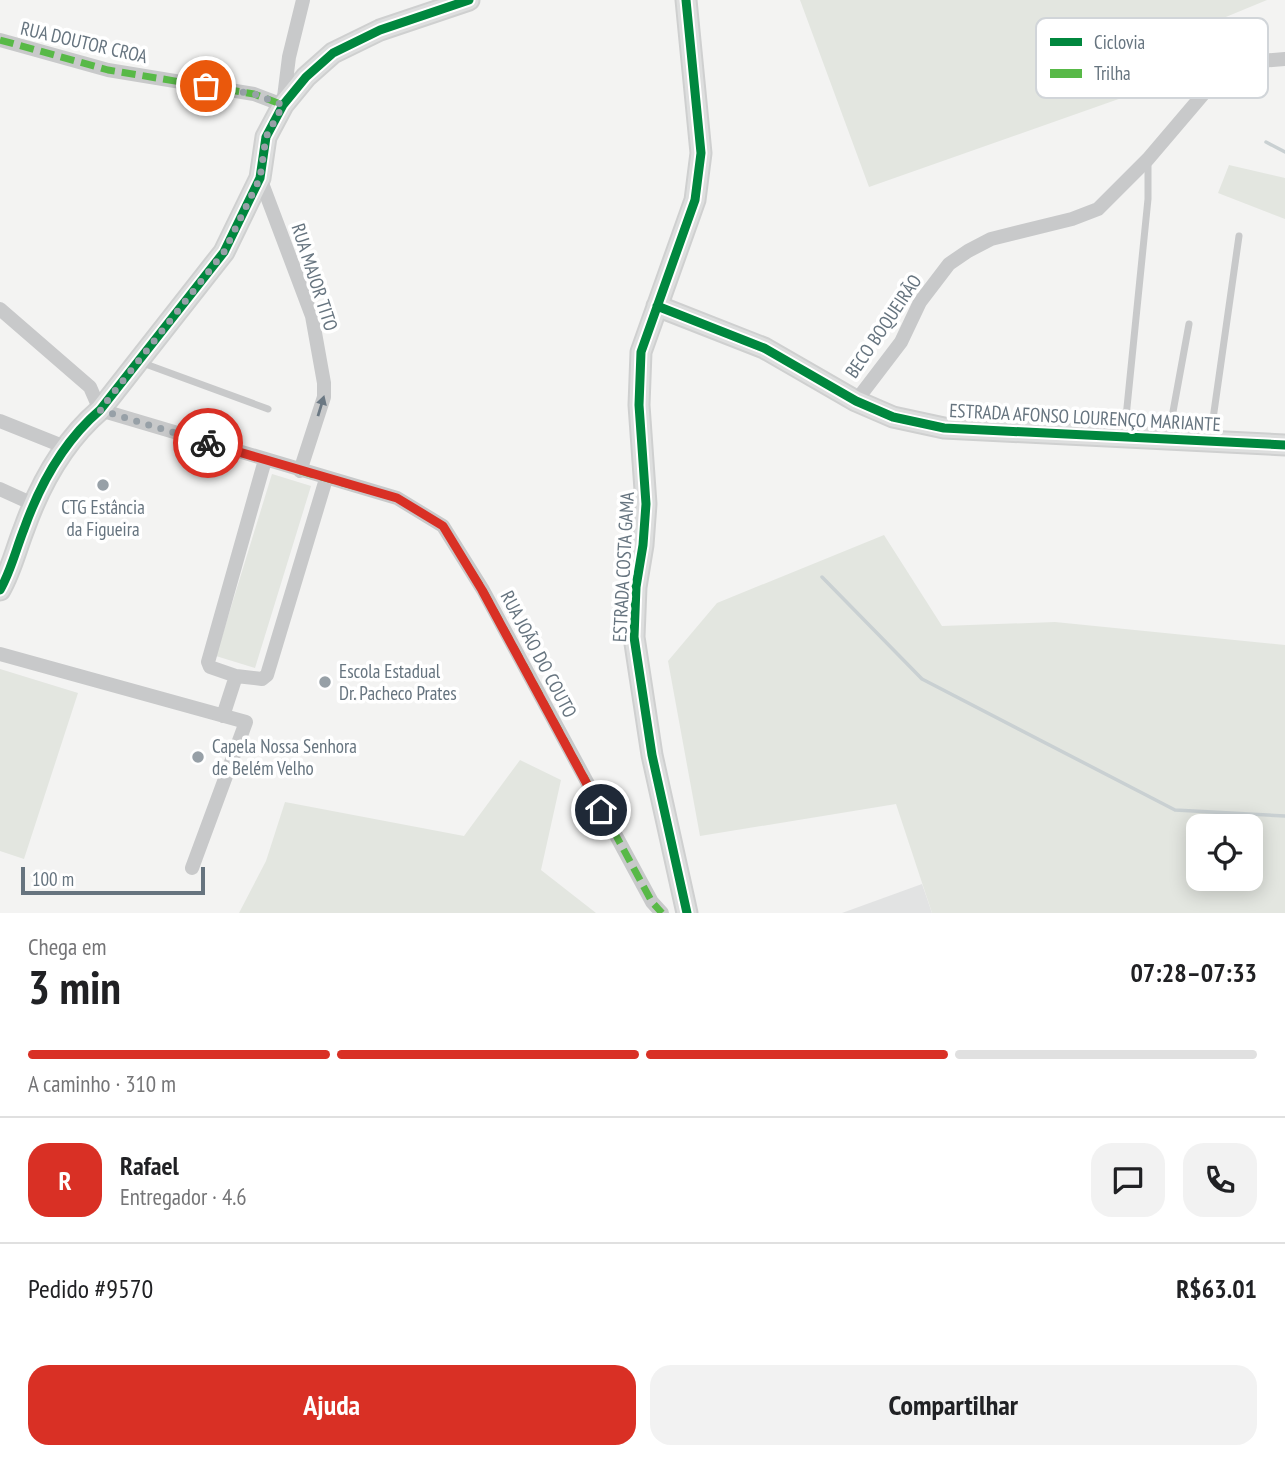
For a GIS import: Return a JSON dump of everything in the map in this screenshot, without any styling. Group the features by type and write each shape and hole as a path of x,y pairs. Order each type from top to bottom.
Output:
{"main road":[{"path":"0,590 33,504 65,447 100,410 224,252 260,178 266,137 283,105 306,77 333,53 380,30 469,0"},
{"name":"ESTRADA COSTA GAMA","path":"686,0 701,153 695,200 641,352 639,405 646,504 636,587 634,637 652,755 687,913"},
{"name":"ESTRADA AFONSO LOURENÇO MARIANTE","path":"657,306 764,348 856,401 893,417 944,428 1285,445"}],"street":[{"path":"283,105 289,57 303,0"},
{"name":"RUA DOUTOR CROA","path":"0,40 108,70 254,94 283,105"},
{"name":"BECO BOQUEIRÃO","path":"856,401 901,342 920,302 949,264 991,239 1072,219 1098,209 1148,159 1200,98"},
{"name":"RUA MAJOR TITO","path":"260,178 312,316 324,383 324,397 300,471"},
{"path":"0,309 90,387 100,410"},
{"name":"RUA JOÃO DO COUTO","path":"100,410 397,498 443,526 482,590 652,902 663,913"},
{"path":"0,421 65,447"},
{"path":"265,460 208,662 210,667 236,676 262,680 267,675 326,479"},
{"path":"0,489 33,504"},
{"path":"0,654 243,720 246,726 192,867"},
{"path":"223,716 236,676"}],"lane":[{"path":"1124,437 1148,199 1148,159"},
{"path":"1210,442 1239,236"},
{"path":"1168,439 1189,324"},
{"path":"138,361 268,409"}],"shaded area":[{"path":"800,0 1267,0 1223,18 1036,18 1036,98 1121,98 869,187"},
{"path":"1229,165 1285,178 1285,219 1218,193"},
{"path":"272,474 311,486 255,668 216,656"},
{"path":"884,535 942,626 1055,622 1285,645 1285,913 932,913 896,804 700,836 668,661 717,603"},
{"path":"0,669 78,693 24,859 0,851"},
{"path":"520,760 561,780 541,870 596,913 239,913 266,861 285,802 464,836"},
{"path":"922,884 932,913 842,913"}],"waterway":[{"path":"1266,142 1285,152"},
{"path":"822,577 922,679 1175,810 1285,816"}],"marked path":[{"path":"0,40 108,70 254,94 283,105"},
{"path":"300,471 397,498 443,526 483,590 652,902 662,913"}],"cycle path":[{"path":"0,590 30,512 54,464 75,435 100,410 224,252 260,178 266,137 283,105 306,77 333,53 380,30 469,0"},
{"path":"686,0 701,153 695,200 641,352 639,405 646,504 636,587 634,637 652,755 687,913"},
{"path":"657,306 764,348 856,401 893,417 944,428 1285,445"}],"way so far":[{"path":"206,86 254,94 283,105 266,137 260,178 224,252 100,410 208,443"}],"place":[{"name":"CTG Estância da Figueira","path":"103,485"},
{"name":"Escola Estadual Dr. Pacheco Prates","path":"325,682"},
{"name":"Capela Nossa Senhora de Belém Velho","path":"198,757"}],"route":[{"path":"208,443 397,498 443,526 482,590 601,810"}]}
